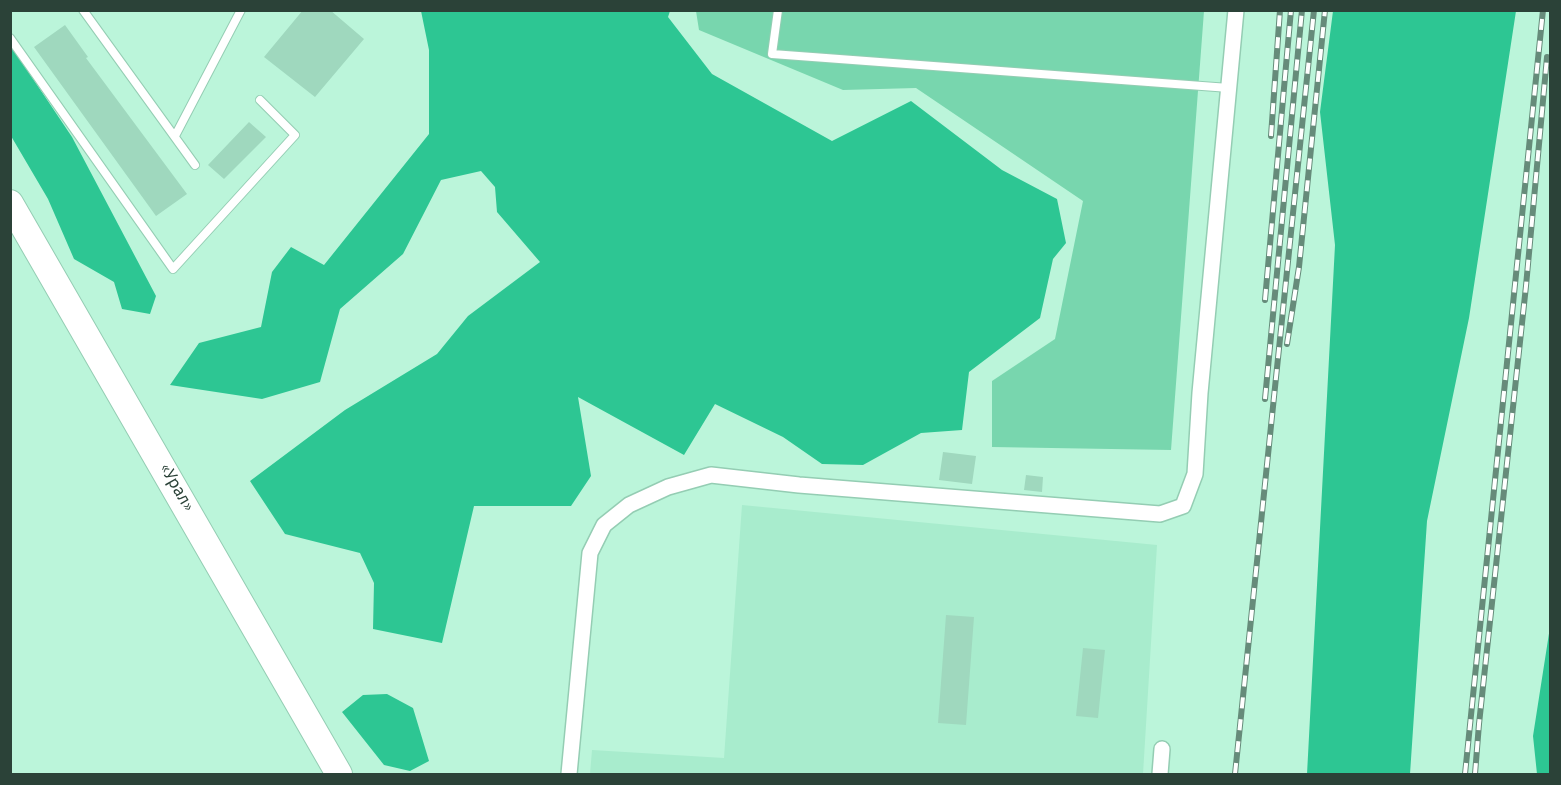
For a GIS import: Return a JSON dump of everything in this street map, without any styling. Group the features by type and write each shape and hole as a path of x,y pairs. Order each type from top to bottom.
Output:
{"highway":[{"name":"«Урал»","path":"11,205 339,774"}],"street":[{"path":"569,774 590,553 604,525 629,505 668,487 711,475 811,486 1160,513 1184,506 1195,474 1200,393 1236,10"},
{"path":"1160,774 1162,749"}],"lane":[{"path":"83,10 195,165"},
{"path":"175,136 241,10"},
{"path":"778,10 772,54 1229,88"},
{"path":"10,38 173,269 295,135 260,100"}],"shaded area":[{"path":"696,11 1204,11 1171,450 992,447 992,381 1055,339 1083,201 916,88 843,90 699,30"},
{"path":"742,505 1157,545 1143,774 590,774 592,750 724,758"}],"green space":[{"path":"421,11 670,11 668,17 712,74 832,141 911,101 1002,170 1057,199 1066,243 1053,259 1040,318 969,372 962,430 921,433 863,465 822,464 783,437 715,404 684,455 578,397 591,476 571,506 474,506 442,643 373,629 374,583 360,553 285,534 250,481 345,410 437,354 468,316 540,262 497,212 495,187 481,171 441,180 403,254 340,309 320,382 262,399 170,385 199,343 261,327 272,272 291,247 324,265 429,134 429,50"},
{"path":"1333,11 1516,11 1469,318 1427,521 1410,774 1307,774 1335,245 1320,112"},
{"path":"11,46 72,137 156,296 150,314 122,309 114,282 74,259 48,199 11,136"},
{"path":"1550,627 1550,774 1537,774 1533,736"},
{"path":"387,694 413,708 429,761 410,771 384,765 342,712 363,695"}],"building":[{"path":"303,10 330,10 364,39 315,97 264,57"},
{"path":"65,25 88,57 86,58 187,194 156,216 34,47"},
{"path":"249,122 266,137 224,179 208,165"},
{"path":"943,452 976,456 972,484 939,480"},
{"path":"1026,475 1043,477 1042,492 1024,490"},
{"path":"946,615 974,617 966,725 938,723"},
{"path":"1083,648 1105,650 1098,718 1076,716"}],"railway":[{"path":"1271,136 1280,10"},
{"path":"1265,300 1291,10"},
{"path":"1265,399 1302,10"},
{"path":"1235,774 1314,10"},
{"path":"1287,344 1299,267 1325,10"},
{"path":"1465,774 1543,10"},
{"path":"1475,774 1526,286 1547,57"}]}
